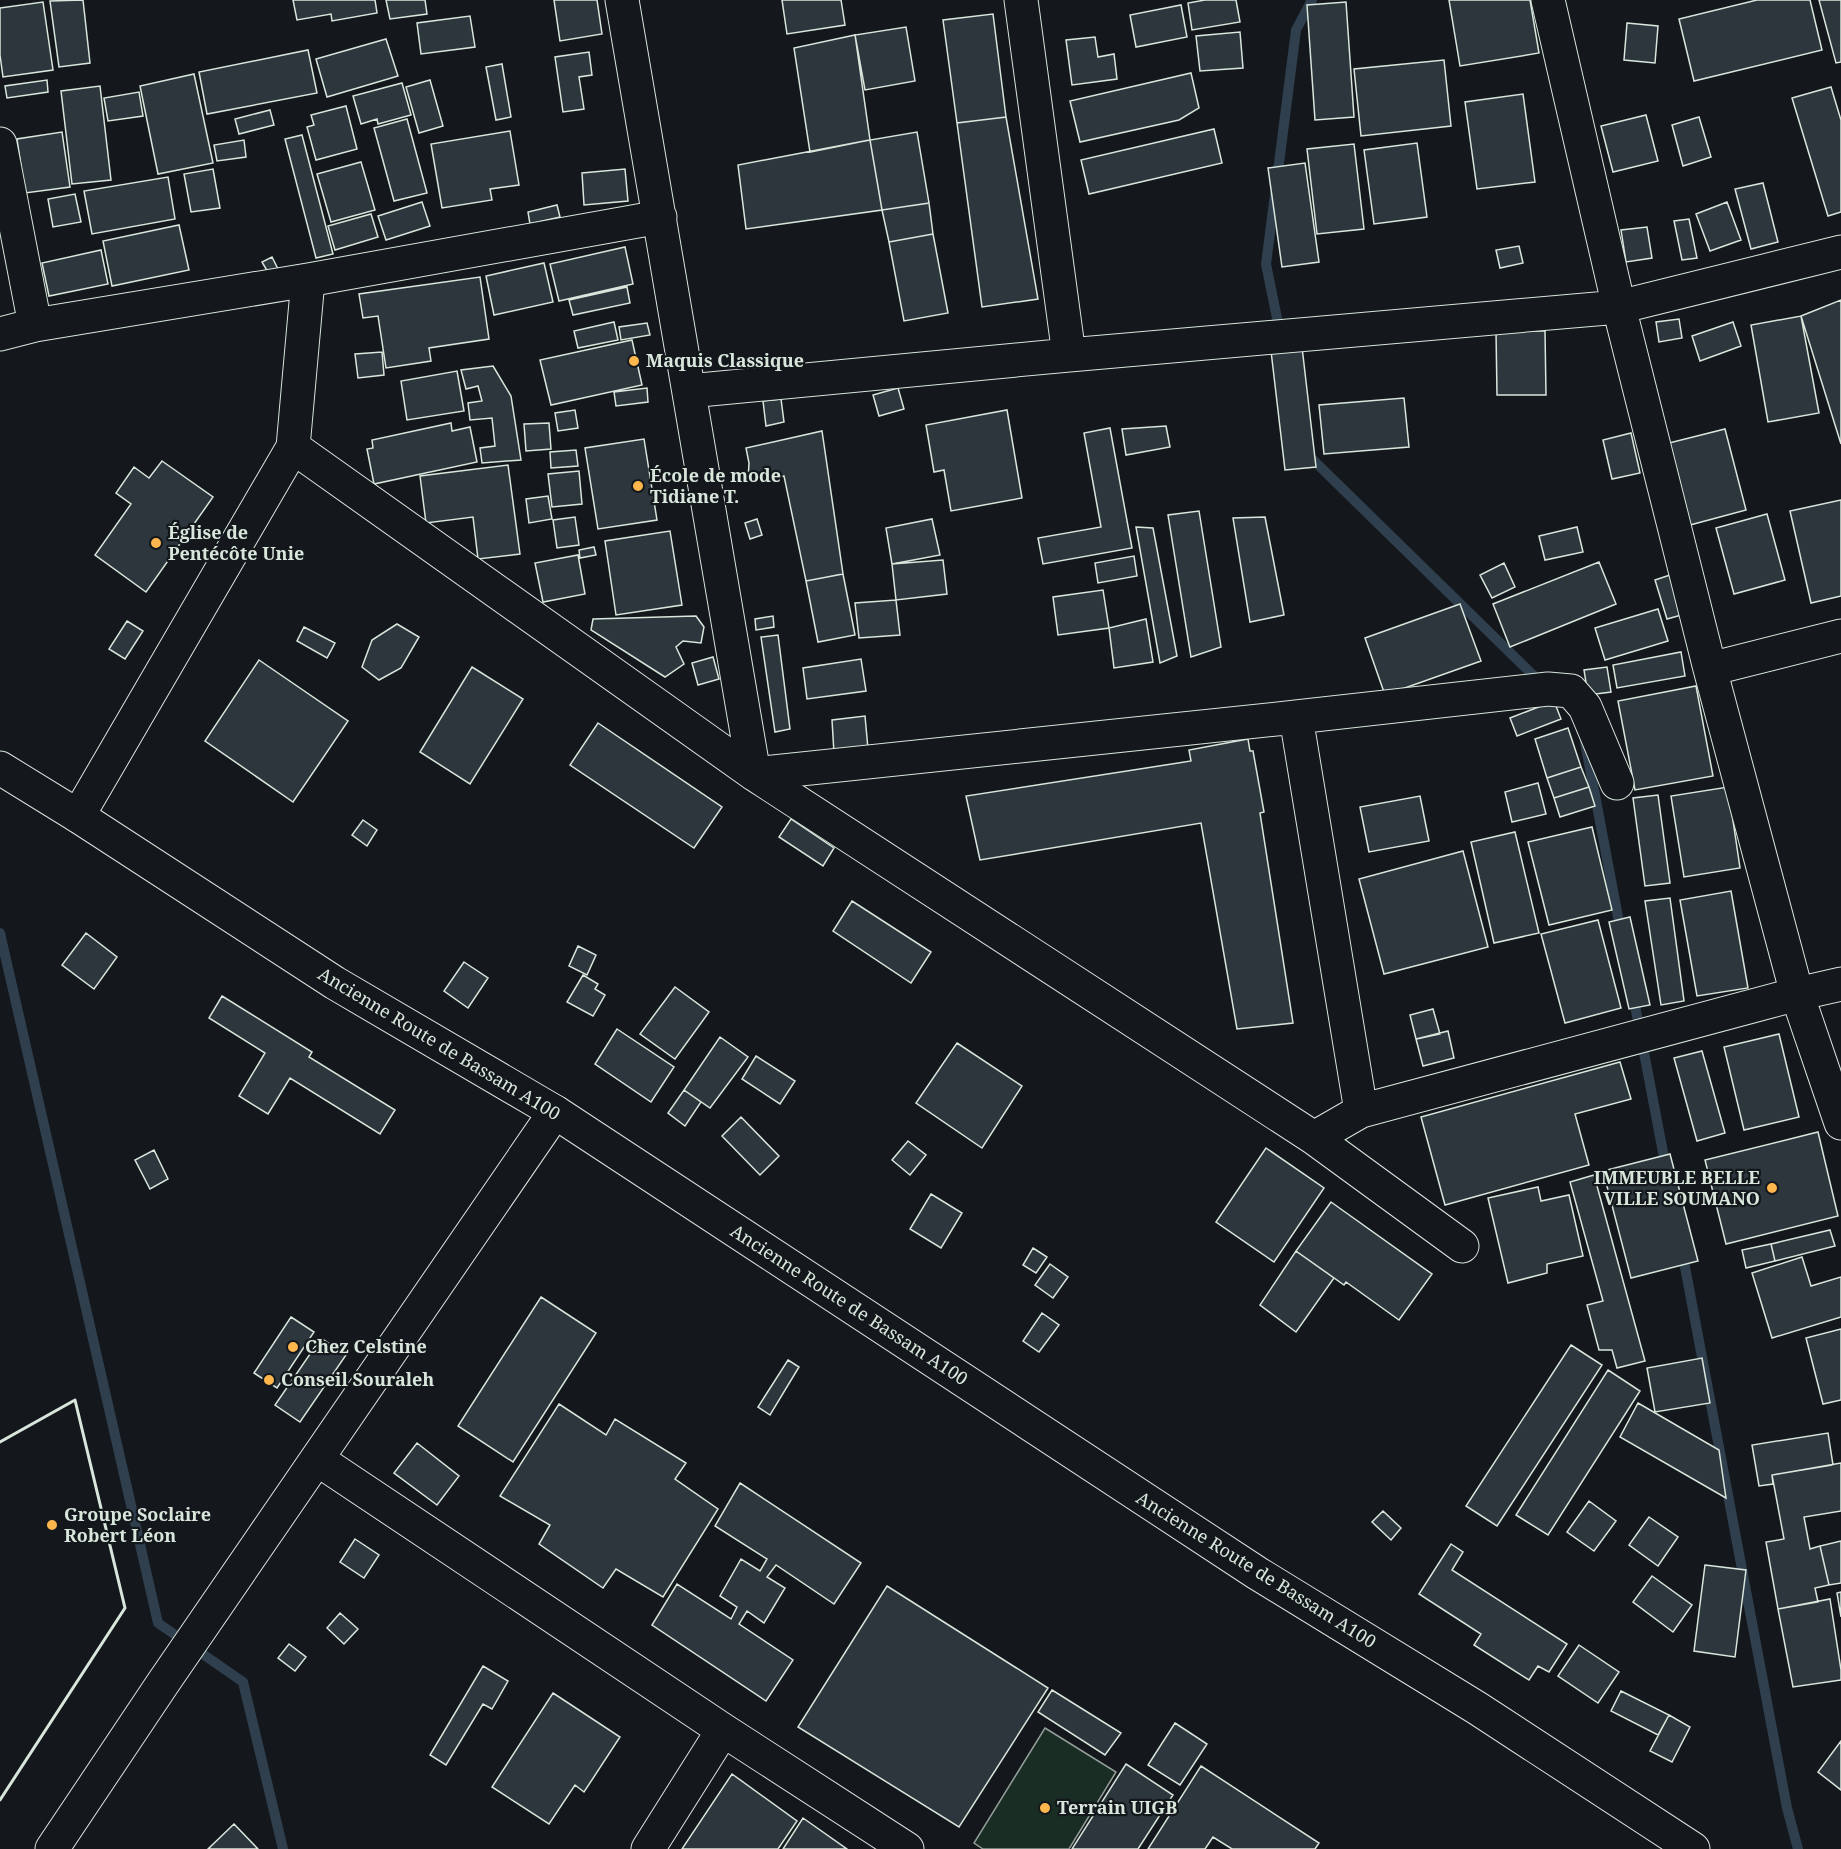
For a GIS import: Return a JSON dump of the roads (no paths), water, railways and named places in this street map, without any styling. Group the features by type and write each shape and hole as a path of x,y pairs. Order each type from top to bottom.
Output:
{"street":[{"path":"622,0 754,774"},
{"path":"1021,0 1070,355"},
{"path":"1548,0 1619,307 1710,669 1797,994 1841,1123"},
{"path":"0,144 35,325"},
{"path":"0,334 35,325 308,280 660,217"},
{"path":"689,392 1070,355 1619,307 1841,252"},
{"path":"78,816 293,447 308,280"},
{"path":"293,447 754,774 1314,1138 1462,1246"},
{"path":"1710,669 1841,636"},
{"path":"754,774 1548,689 1571,691 1585,707 1617,783"},
{"path":"1296,717 1361,1111"},
{"name":"Ancienne Route de Bassam A100","path":"0,768 335,982 555,1112 1257,1573 1477,1708 1693,1849"},
{"path":"1314,1138 1361,1111 1841,984"},
{"path":"52,1849 163,1683 555,1112"},
{"path":"317,1459 723,1730 907,1849"},
{"path":"648,1849 723,1730"}],"waterway":[{"path":"1277,179 1296,30 1312,0"},
{"path":"1275,194 1266,264 1280,333"},
{"path":"1306,453 1541,683"},
{"path":"1585,742 1621,933"},
{"path":"0,933 158,1623 243,1682 283,1849"},
{"path":"1633,995 1666,1168"},
{"path":"1682,1251 1787,1808 1798,1849"}],"place":[{"name":"Maquis Classique","path":"634,361"},
{"name":"École de mode Tidiane T.","path":"638,486"},
{"name":"Église de Pentécôte Unie","path":"156,543"},
{"name":"IMMEUBLE BELLE VILLE SOUMANO","path":"1772,1188"},
{"name":"Chez Celstine","path":"293,1347"},
{"name":"Conseil Souraleh","path":"269,1380"},
{"name":"Groupe Soclaire Robert Léon","path":"52,1525"},
{"name":"Terrain UIGB","path":"1045,1808"}]}
